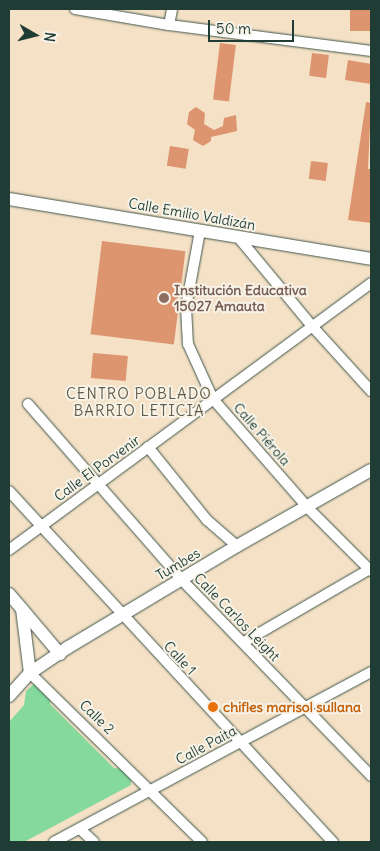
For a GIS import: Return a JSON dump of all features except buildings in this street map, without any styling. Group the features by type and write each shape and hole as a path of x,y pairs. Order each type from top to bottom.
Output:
{"street":[{"path":"75,9 169,25 371,51"},
{"path":"169,25 172,9"},
{"name":"Calle Emilio Valdizán","path":"9,199 371,259"},
{"name":"Calle Piérola","path":"200,230 186,307 188,344 213,399 308,508 370,570"},
{"path":"238,237 312,326 371,390"},
{"name":"Calle El Porvenir","path":"9,550 371,282"},
{"name":"Calle Carlos Leight","path":"28,404 181,579 244,642 304,709 371,776"},
{"path":"148,447 207,520 236,546"},
{"name":"Tumbes","path":"9,696 30,673 60,654 236,546 308,508 371,470"},
{"name":"Calle 1","path":"9,491 43,525 121,616 333,842"},
{"path":"244,642 370,570"},
{"path":"9,594 60,654"},
{"path":"22,609 30,673"},
{"name":"Calle 2","path":"30,673 202,842"},
{"name":"Calle Paita","path":"54,842 304,709 369,678"},
{"path":"80,829 94,842"}],"green space":[{"path":"34,684 51,696 50,704 114,768 124,769 131,776 131,785 24,842 9,842 9,722 24,705 26,691"}],"place":[{"name":"Institución Educativa 15027 Amauta","path":"164,298"},
{"name":"chifles marisol sullana","path":"213,707"}],"district":[{"name":"CENTRO POBLADO BARRIO LETICIA","path":"139,402"}]}
